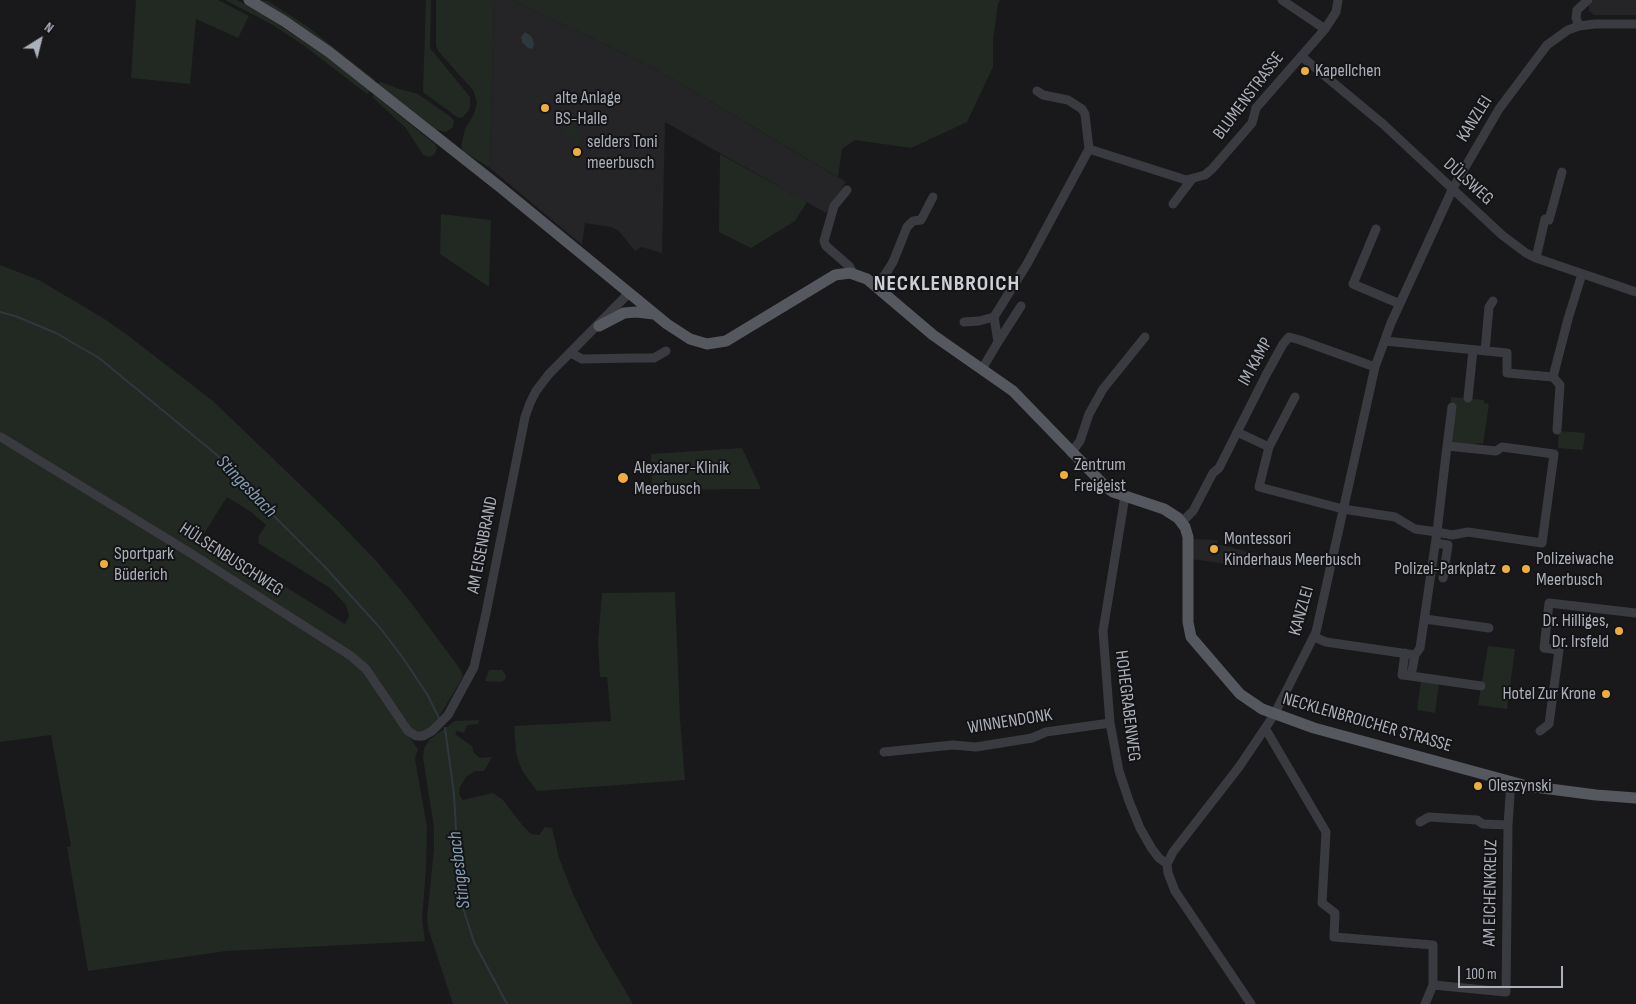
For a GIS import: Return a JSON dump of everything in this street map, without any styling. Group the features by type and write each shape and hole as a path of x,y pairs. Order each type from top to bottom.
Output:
{"main road":[{"path":"250,0 329,52 500,187 629,293 690,339 707,344 726,341 831,277 840,274 854,274 864,277 941,341 1018,396 1106,488 1164,508 1173,513 1182,522"},
{"path":"599,326 624,313 656,314"},
{"name":"NECKLENBROICHER STRASSE","path":"1182,522 1188,537 1188,622 1191,637 1240,694 1253,704 1274,715 1314,728 1511,781 1546,789 1636,798"}],"street":[{"path":"1282,0 1325,29"},
{"name":"BLUMENSTRASSE","path":"1173,204 1192,179 1205,175 1212,169 1252,123 1256,108 1325,29 1336,12 1338,0"},
{"path":"1579,26 1576,18 1577,10 1588,0"},
{"name":"KANZLEI","path":"1167,864 1173,852 1214,800 1274,715 1314,637 1375,367 1400,304 1452,188 1499,109 1547,45 1568,30 1579,26 1636,24"},
{"name":"DÜLSWEG","path":"1301,56 1383,124 1502,235 1536,258 1636,292"},
{"path":"998,342 994,317 1027,264 1089,149 1085,114 1082,109 1068,100 1043,95 1036,91"},
{"path":"1089,149 1186,180 1192,179"},
{"path":"1536,258 1545,219 1549,220 1562,172"},
{"path":"847,190 832,211 824,241 826,246 849,266 854,274"},
{"path":"877,287 893,262 907,227 913,221 921,220 933,197"},
{"path":"1376,229 1353,284 1400,304"},
{"path":"1553,377 1568,318 1582,274"},
{"name":"AM EISENBRAND","path":"419,736 426,735 448,715 472,673 527,410 533,397 542,384 629,293"},
{"path":"1485,351 1489,307 1493,301"},
{"path":"982,369 1021,306"},
{"path":"964,322 994,317"},
{"path":"1071,453 1080,440 1089,414 1103,389 1146,337"},
{"name":"IM KAMP","path":"1182,522 1193,511 1213,473 1219,468 1283,344 1289,337 1375,367"},
{"path":"1385,341 1507,353 1507,374 1553,377 1560,385 1557,430"},
{"path":"1468,398 1472,350"},
{"path":"571,353 582,359 654,358 666,351"},
{"path":"1295,397 1269,448 1259,488 1343,509 1395,517 1415,529 1452,535 1468,532 1542,543 1554,454 1502,446 1496,451 1447,446"},
{"path":"1452,407 1436,543 1420,648 1410,654 1402,675 1481,686"},
{"path":"1237,432 1269,448"},
{"name":"HÜLSENBUSCHWEG","path":"1,438 192,554 351,656 370,674 404,726 411,733 419,736"},
{"name":"HOHEGRABENWEG","path":"1125,496 1103,631 1110,723 1119,771 1128,800 1152,849 1167,864 1168,873 1175,891 1251,1004"},
{"path":"1436,543 1448,545 1443,578"},
{"path":"1540,731 1549,724 1559,650 1544,648 1549,603 1636,613"},
{"path":"1424,618 1489,628"},
{"path":"1314,637 1326,642 1410,654"},
{"name":"WINNENDONK","path":"884,752 953,745 976,747 1032,738 1046,732 1110,723"},
{"path":"1265,728 1326,832 1322,903 1335,912 1334,937 1433,945 1433,985 1425,1004"},
{"name":"AM EICHENKREUZ","path":"1433,985 1506,992 1508,825 1511,781"},
{"path":"1420,822 1429,816 1478,820 1483,824 1508,825"}],"shaded area":[{"path":"136,0 218,0 249,16 238,38 196,19 190,84 131,78"},
{"path":"225,0 237,0 256,10 327,57 370,91 367,94 303,45 273,25"},
{"path":"260,0 268,1 308,27 375,80 374,83 313,34"},
{"path":"426,0 431,0 430,48 470,97 469,110 462,118 457,117 423,92"},
{"path":"436,0 494,0 490,168 463,151 461,146 465,129 474,114 477,102 473,90 439,52 436,46"},
{"path":"494,0 513,0 654,68 846,182 826,213 665,122 662,253 642,247 635,251 618,230 585,223 582,245 490,168"},
{"path":"513,0 1000,0 993,40 993,67 967,122 911,148 855,140 842,149 838,177 654,68"},
{"path":"1593,0 1636,0 1636,15 1594,15 1589,11 1589,3"},
{"path":"525,32 533,40 534,46 532,49 522,42 521,37"},
{"path":"381,82 418,94 452,118 454,121 453,127 446,132 436,130 376,84"},
{"path":"373,94 435,144 437,148 435,154 430,157 423,155 406,128 373,98"},
{"path":"569,125 574,127 579,134 579,144 562,131"},
{"path":"720,154 807,202 795,221 751,248 719,232"},
{"path":"441,214 491,220 489,287 440,254"},
{"path":"0,265 39,280 103,318 213,401 338,521 378,563 409,600 460,669 463,676 460,682 440,715 420,742 406,726 376,680 343,653 363,671 418,749 415,759 427,827 422,918 425,941 226,951 88,971 67,847 71,846 51,735 0,742","holes":["227,497 250,511 266,525 259,536 258,543 330,588 346,605 349,616 345,624 203,535"]},
{"path":"1451,397 1484,400 1484,403 1489,404 1483,444 1477,443 1476,446 1449,445"},
{"path":"1559,431 1585,433 1583,450 1558,448"},
{"path":"742,448 761,489 652,490 651,454"},
{"name":"Montessori Kinderhaus Meerbusch","path":"1191,539 1218,540 1217,544 1258,554 1255,568 1191,559"},
{"path":"675,592 680,719 685,780 537,791 523,772 519,763 514,726 611,721 607,677 600,677 598,641 602,593"},
{"path":"1488,646 1515,649 1507,709 1478,705"},
{"path":"489,670 502,670 506,675 505,680 501,682 485,681"},
{"path":"1421,681 1439,684 1435,713 1417,710"},
{"path":"479,720 478,724 467,725 464,733 457,731 455,734 472,746 474,753 480,758 492,757 484,771 475,771 467,776 460,787 459,794 463,800 493,793 503,800 531,834 539,835 545,827 552,828 559,858 573,894 595,939 633,1004 453,1004 428,928 427,918 434,849 434,827 423,758 424,749 429,740 455,721"}],"waterway":[{"name":"Stingesbach","path":"0,312 15,316 56,333 99,358 217,455 251,493 325,567 381,629 427,694 440,720"},
{"name":"Stingesbach","path":"445,728 454,794 458,868 464,911 474,942 507,1004"}],"place":[{"name":"Kapellchen","path":"1305,71"},
{"name":"alte Anlage BS-Halle","path":"545,108"},
{"name":"selders Toni meerbusch","path":"577,152"},
{"name":"Zentrum Freigeist","path":"1064,475"},
{"name":"Alexianer-Klinik Meerbusch","path":"623,478"},
{"name":"Montessori Kinderhaus Meerbusch","path":"1214,549"},
{"name":"Sportpark Büderich","path":"104,564"},
{"name":"Polizei-Parkplatz","path":"1506,569"},
{"name":"Polizeiwache Meerbusch","path":"1526,569"},
{"name":"Dr. Hilliges, Dr. Irsfeld","path":"1619,631"},
{"name":"Hotel Zur Krone","path":"1606,694"},
{"name":"Oleszynski","path":"1478,786"}],"district":[{"name":"NECKLENBROICH","path":"947,284"}]}
